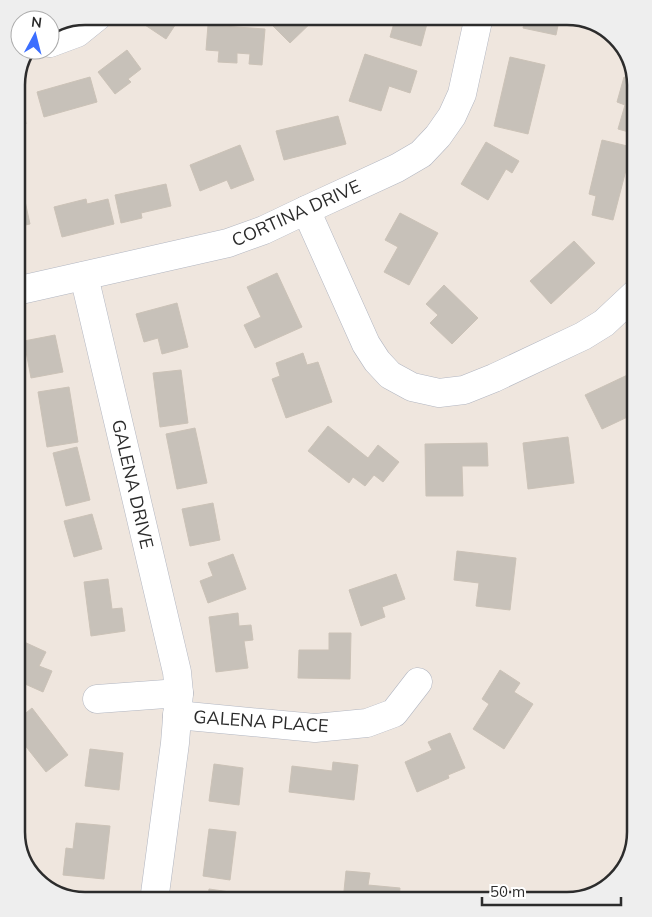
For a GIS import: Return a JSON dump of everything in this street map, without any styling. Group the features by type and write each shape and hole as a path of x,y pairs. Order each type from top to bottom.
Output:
{"street":[{"path":"60,39 78,33 87,25"},
{"name":"CORTINA DRIVE","path":"25,289 228,243 264,230 397,168 421,154 438,136 452,116 462,94 478,25"},
{"path":"306,210 366,344 377,361 390,375 412,387 439,393 464,390 583,336 604,323 627,301"},
{"name":"GALENA DRIVE","path":"84,276 177,672 178,704 175,743 155,892"},
{"name":"GALENA PLACE","path":"178,704 315,728 366,723 394,713 418,682"},
{"path":"97,699 178,704"}],"building":[{"path":"145,25 175,25 166,39"},
{"path":"208,25 265,29 262,65 249,64 250,54 237,53 237,63 218,62 219,51 206,50"},
{"path":"272,25 309,25 290,43"},
{"path":"393,25 427,25 421,46 390,37"},
{"path":"524,25 558,25 556,35 523,28"},
{"path":"127,50 141,69 128,79 131,82 115,94 98,72"},
{"path":"365,54 417,71 410,93 389,86 381,111 349,101"},
{"path":"510,57 545,65 528,134 494,126"},
{"path":"90,77 97,102 44,117 37,92"},
{"path":"624,77 626,78 627,132 618,129 625,105 617,102"},
{"path":"338,116 346,144 284,160 276,131"},
{"path":"602,140 627,146 627,170 613,220 592,215 596,196 589,194"},
{"path":"486,142 519,161 512,173 506,169 488,200 461,184"},
{"path":"240,145 254,180 231,189 227,180 200,191 190,165"},
{"path":"166,184 171,206 141,213 142,218 121,223 115,195"},
{"path":"86,199 87,204 108,199 114,224 62,237 54,207"},
{"path":"25,201 30,224 25,225"},
{"path":"400,213 438,233 409,285 384,272 398,247 385,240"},
{"path":"574,241 595,263 551,304 530,281"},
{"path":"277,273 302,327 255,348 244,325 261,317 247,287"},
{"path":"444,285 478,318 452,344 430,323 438,315 426,304"},
{"path":"177,303 188,347 162,354 158,338 144,342 136,314"},
{"path":"55,335 63,372 31,378 25,341"},
{"path":"303,353 307,365 318,362 332,402 286,418 272,379 280,376 276,363"},
{"path":"181,370 188,423 160,427 153,373"},
{"path":"627,375 627,417 602,429 585,395"},
{"path":"69,387 78,442 47,447 38,392"},
{"path":"328,426 368,458 378,445 399,462 383,482 374,475 365,486 353,477 349,483 308,451"},
{"path":"195,428 207,483 177,489 166,434"},
{"path":"568,437 574,483 528,489 523,443"},
{"path":"487,443 488,466 462,466 463,496 426,496 425,444"},
{"path":"77,447 90,500 66,506 53,453"},
{"path":"213,503 220,540 190,546 182,509"},
{"path":"92,514 102,549 74,557 64,521"},
{"path":"457,551 516,558 510,610 476,606 479,583 454,580"},
{"path":"233,554 246,589 208,603 200,581 213,576 208,563"},
{"path":"396,574 405,599 382,607 385,617 361,626 349,590"},
{"path":"108,579 112,609 122,608 125,631 91,636 84,582"},
{"path":"238,613 239,626 251,625 253,640 244,641 248,668 216,672 209,617"},
{"path":"329,633 351,633 350,679 298,678 299,650 329,650"},
{"path":"25,642 46,652 39,666 52,671 43,692 25,684"},
{"path":"500,670 520,683 514,692 533,704 504,749 473,729 489,704 482,699"},
{"path":"32,708 68,755 46,772 25,745 25,714"},
{"path":"450,733 465,768 448,775 449,778 417,792 405,762 432,750 428,742"},
{"path":"90,749 123,753 119,790 85,786"},
{"path":"333,762 358,765 354,800 289,792 292,766 332,771"},
{"path":"214,764 243,768 239,805 209,801"},
{"path":"76,823 110,826 104,879 63,875 66,848 73,849"},
{"path":"209,829 236,832 230,880 203,876"},
{"path":"346,871 370,873 368,885 400,888 400,892 344,892"},
{"path":"209,889 230,892 209,892"}]}
